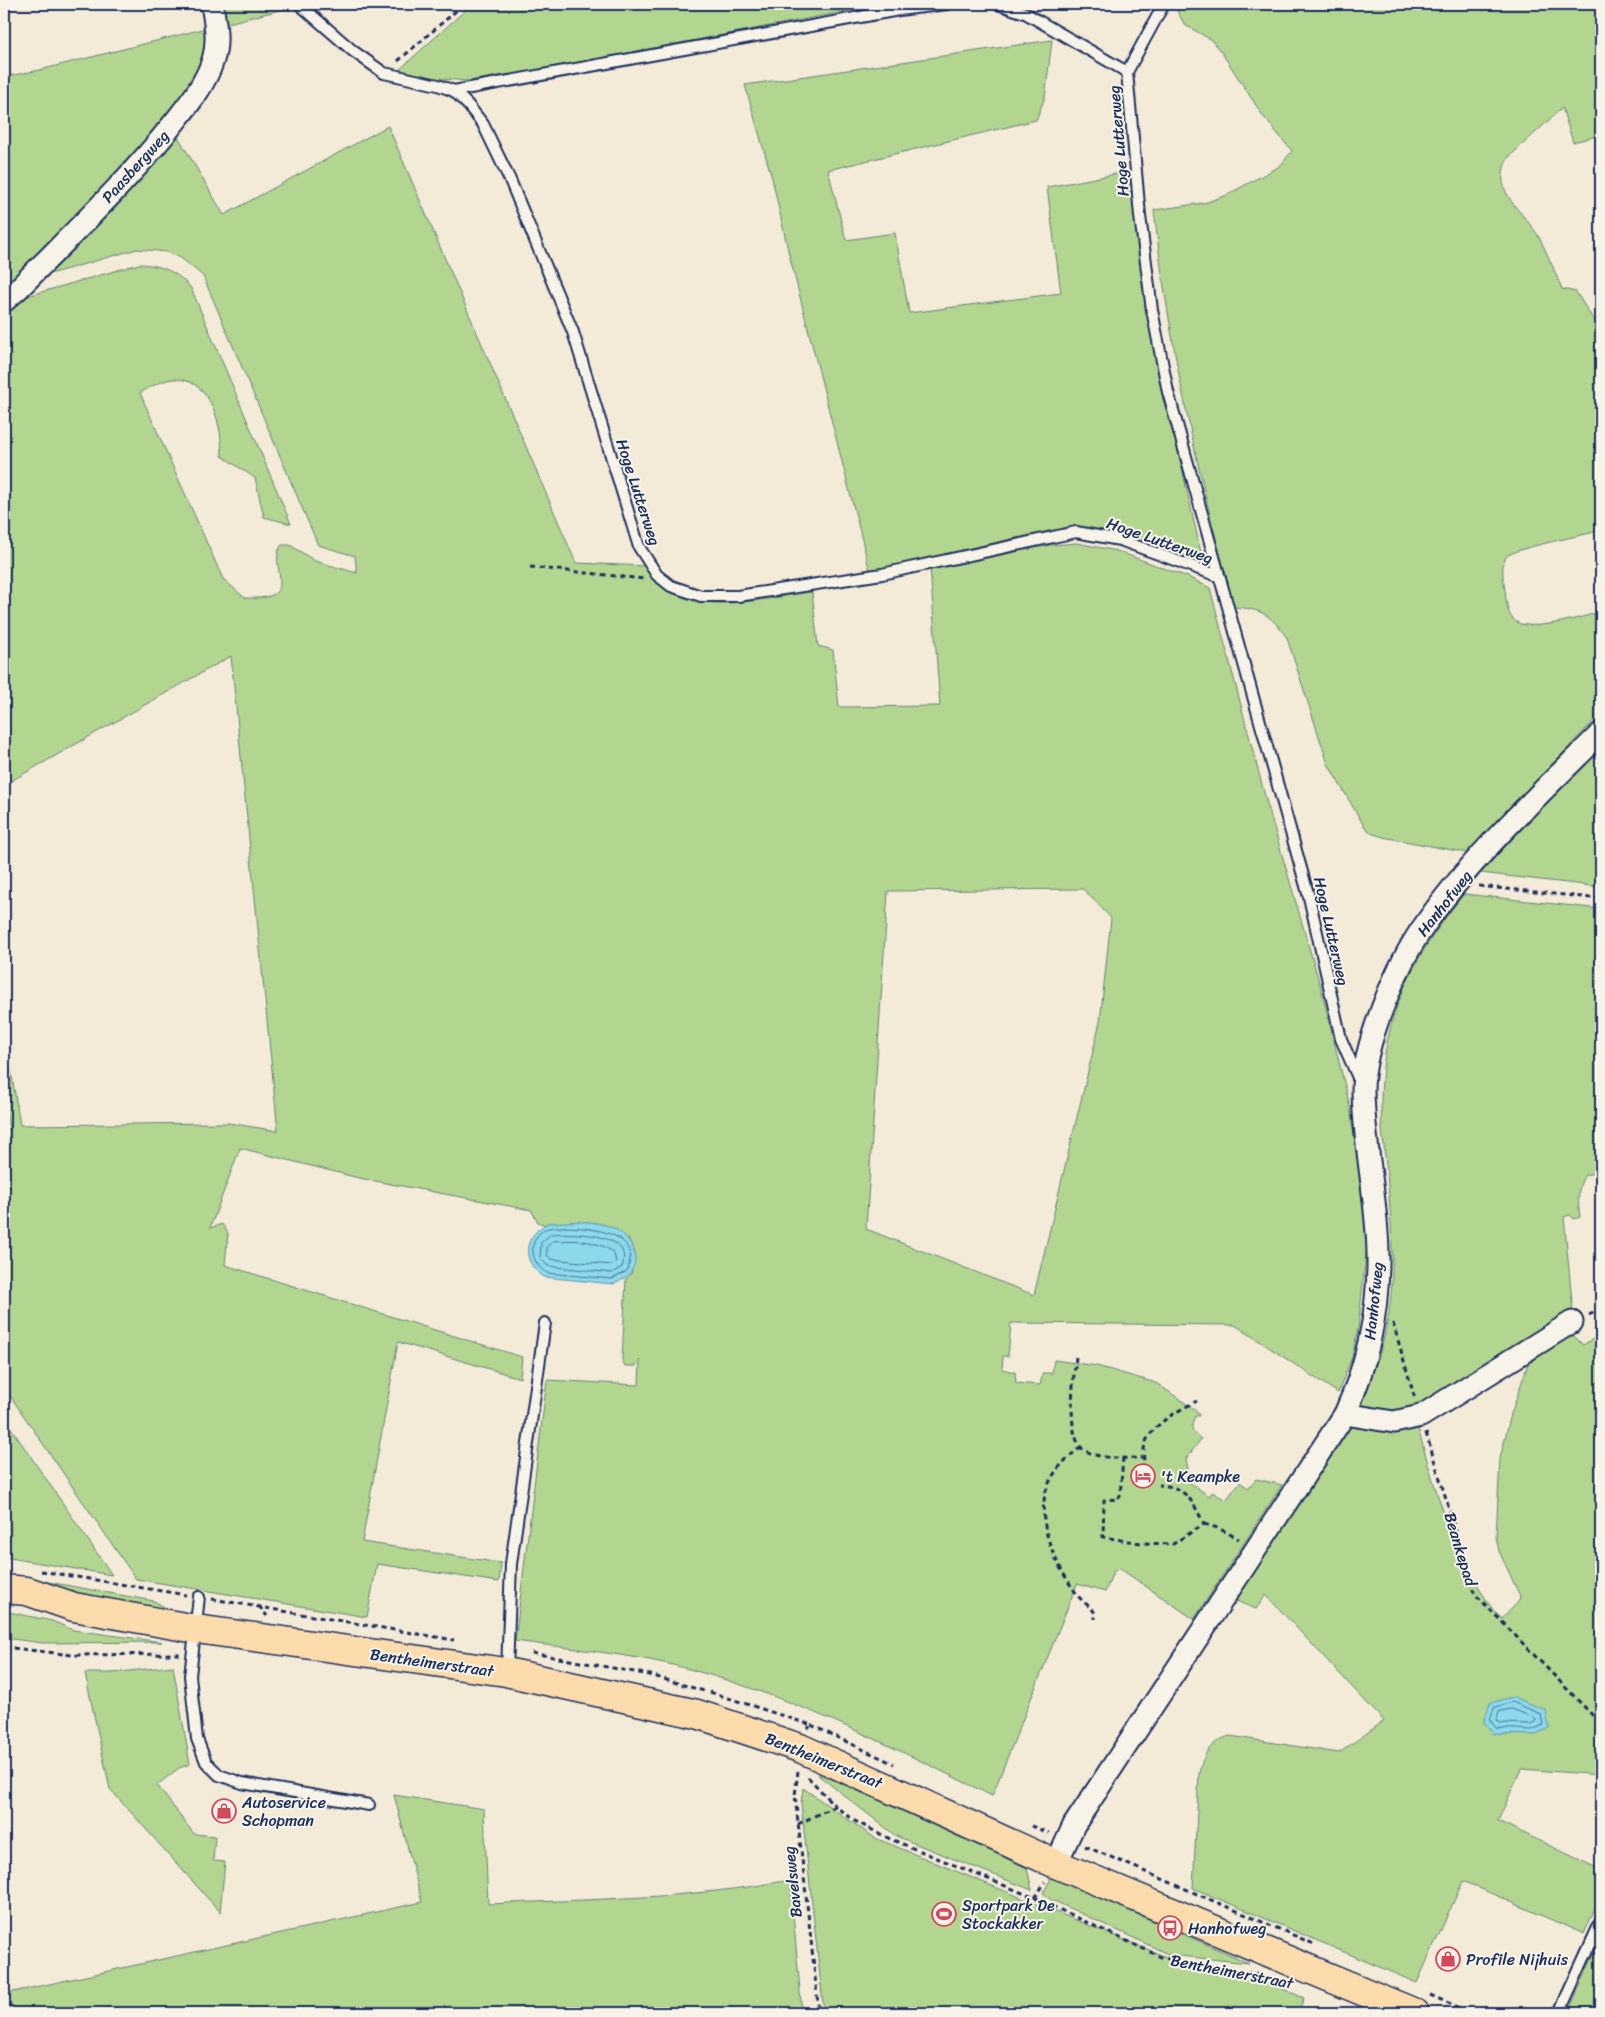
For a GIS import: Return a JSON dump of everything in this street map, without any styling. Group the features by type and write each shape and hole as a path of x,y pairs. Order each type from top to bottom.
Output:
{"main road":[{"name":"Bentheimerstraat","path":"4,1589 27,1592 193,1641"},
{"name":"Bentheimerstraat","path":"4,1606 36,1612 82,1626 109,1631 506,1672 697,1714 800,1748 1062,1851 1418,2002"}],"street":[{"name":"Paasbergweg","path":"4,301 20,288 149,154 195,97 207,77 214,58 216,39 212,4"},
{"name":"Hanhofweg","path":"1062,1851 1074,1825 1346,1414 1358,1386 1374,1327 1378,1289 1378,1252 1363,1090 1372,1035 1402,963 1423,926 1456,883 1601,733"},
{"path":"1346,1414 1394,1422 1421,1416 1572,1322"}],"lane":[{"name":"Hoge Lutterweg","path":"299,4 353,51 384,73 413,81 438,85 454,91 483,124 510,180 573,332 639,547 647,562 665,582 685,593 701,596 738,596 882,574 1076,532 1120,540 1218,576"},
{"path":"454,91 899,10 948,4"},
{"path":"998,4 1025,12 1127,72"},
{"name":"Hoge Lutterweg","path":"1164,4 1127,72 1140,216 1152,310 1168,392 1309,897 1341,1039 1363,1090"},
{"path":"506,1672 511,1564 545,1323"},
{"path":"199,1597 190,1676 196,1738 206,1762 218,1775 242,1783 369,1805"},
{"path":"1559,2013 1601,1921"}],"path":[{"path":"384,73 464,4"},
{"path":"530,567 665,582"},
{"path":"1456,883 1601,899"},
{"name":"Beankepad","path":"1392,1322 1475,1594 1601,1724"},
{"path":"1076,1357 1072,1395 1074,1429 1081,1447 1086,1451 1123,1458 1144,1458"},
{"path":"1144,1469 1145,1444 1158,1426 1174,1413 1197,1401"},
{"path":"1081,1447 1063,1462 1049,1482 1046,1498 1045,1532 1056,1560 1080,1598 1095,1613 1095,1619"},
{"path":"1123,1458 1120,1496 1118,1499 1104,1500 1103,1537 1141,1543 1173,1544 1204,1524"},
{"path":"1159,1485 1167,1485 1186,1493 1204,1524 1218,1528 1256,1549"},
{"path":"32,1569 128,1585"},
{"path":"4,1648 72,1655 193,1641"},
{"name":"Bentheimerstraat","path":"792,1765 798,1768 835,1806 870,1830 1016,1890 1161,1957 1210,1969 1262,1974"},
{"name":"Bavelsweg","path":"798,1768 795,1795 819,2013"},
{"path":"798,1824 835,1806"},
{"path":"1062,1851 1316,1946"},
{"path":"1418,2002 1472,2013"}],"green space":[{"path":"221,4 288,4 292,7 224,24"},
{"path":"472,4 884,4 530,72 467,81 421,77 399,70"},
{"path":"1173,4 1601,4 1601,135 1573,142 1562,108 1508,158 1503,170 1503,181 1511,201 1540,239 1562,289 1576,292 1593,319 1601,318 1601,530 1512,553 1504,560 1503,578 1508,610 1513,619 1520,623 1542,625 1601,612 1601,713 1468,853 1383,837 1371,833 1364,826 1328,764 1287,638 1276,624 1265,615 1252,609 1234,607 1208,508 1176,361 1154,210 1204,203 1225,196 1280,166 1292,151 1263,116 1222,53 1210,39 1185,25"},
{"path":"211,27 211,37 193,84 133,159 4,289 4,77 40,70"},
{"path":"1052,40 1045,97 1036,120 828,170 846,240 895,233 909,313 1061,293 1047,187 1132,171 1168,407 1204,566 1150,545 1108,532 1073,529 1052,530 870,571 789,254 772,178 745,85"},
{"path":"388,126 576,563 645,566 659,584 678,595 698,601 721,603 745,602 812,592 818,646 833,650 839,707 940,706 930,567 1051,545 1077,543 1117,551 1188,577 1210,588 1266,800 1321,988 1350,1107 1364,1208 1367,1246 1358,1329 1352,1357 1338,1393 1235,1325 1011,1323 1008,1356 1003,1356 1002,1369 1015,1372 1016,1383 1040,1385 1043,1373 1052,1373 1054,1360 1097,1366 1156,1383 1197,1411 1199,1416 1195,1416 1192,1426 1195,1434 1201,1439 1186,1459 1189,1474 1186,1480 1209,1496 1212,1492 1226,1500 1240,1482 1248,1488 1256,1479 1282,1485 1194,1619 1119,1568 1113,1572 1105,1592 1077,1584 992,1796 834,1721 794,1704 711,1675 669,1664 631,1657 515,1641 547,1380 639,1385 640,1360 636,1366 625,1366 622,1360 626,1279 631,1274 635,1253 629,1240 612,1228 548,1223 545,1225 538,1222 531,1210 359,1178 240,1148 210,1228 222,1224 228,1233 225,1265 522,1357 520,1378 398,1342 362,1542 501,1563 499,1582 377,1564 367,1617 136,1579 4,1387 4,1131 9,1130 4,1103 4,1028 20,1125 228,1123 278,1131 231,656 4,785 4,314 19,300 139,264 168,270 180,277 191,288 291,524 264,517 255,478 222,456 220,432 213,408 199,388 189,382 172,379 158,383 140,393 223,579 245,598 274,594 279,588 278,553 282,545 290,545 315,561 357,573 355,556 318,545 203,276 181,258 167,252 137,249 36,278 177,135 224,215","holes":["1083,889 1111,918 1100,1022 1034,1295 866,1229 888,891"]},
{"path":"1601,742 1601,887 1481,873 1589,755"},
{"path":"1464,894 1601,909 1601,1158 1596,1158 1601,1160 1601,1172 1585,1175 1582,1180 1578,1196 1580,1217 1574,1219 1570,1215 1564,1217 1573,1312 1410,1412 1396,1415 1360,1409 1363,1396 1382,1347 1388,1319 1391,1290 1391,1222 1381,1115 1382,1076 1386,1047 1402,993 1428,944"},
{"path":"1570,1332 1583,1345 1601,1334 1601,1775 1521,1769 1498,1821 1601,1870 1601,1894 1584,1934 1463,1881 1417,1983 1193,1888 1199,1773 1206,1754 1217,1741 1230,1736 1339,1753 1384,1721 1266,1595 1256,1609 1236,1601 1349,1423 1417,1425 1434,1485 1455,1541 1486,1600 1502,1619 1519,1601 1520,1596 1499,1551 1496,1537 1500,1459 1511,1414 1530,1358"},
{"path":"4,1418 112,1575 4,1557"},
{"path":"4,1574 154,1601 166,1608 168,1613 4,1586"},
{"path":"4,1611 52,1621 73,1630 162,1642 43,1643 4,1638"},
{"path":"173,1666 190,1764 179,1768 157,1785 194,1834 215,1836 213,1861 225,1862 220,1912 110,1789 85,1673 112,1673"},
{"path":"818,1775 823,1775 1027,1868 1032,1890 896,1836"},
{"name":"Sportpark De Stockakker","path":"803,1788 875,1838 1203,1972 1262,1980 1304,1998 1298,2013 824,2013 801,1803"},
{"path":"394,1795 484,1809 488,1904 677,1895 790,1880 802,2013 4,2013 4,1994 422,1902"},
{"path":"1052,1877 1249,1963 1170,1955 1050,1899 1043,1893"},
{"path":"1594,1954 1601,1958 1601,2013 1568,2013"}],"water":[{"path":"580,1222 604,1224 620,1232 633,1247 635,1256 631,1272 624,1279 613,1284 544,1277 531,1264 528,1249 533,1235 548,1223"},
{"path":"1513,1697 1546,1710 1549,1728 1534,1735 1494,1734 1484,1722 1490,1703"}],"place":[{"name":"'t Keampke","path":"1143,1476"},
{"name":"Autoservice Schopman","path":"224,1811"},
{"name":"Sportpark De Stockakker","path":"944,1914"},
{"name":"Hanhofweg","path":"1170,1928"},
{"name":"Profile Nijhuis","path":"1448,1959"}]}
